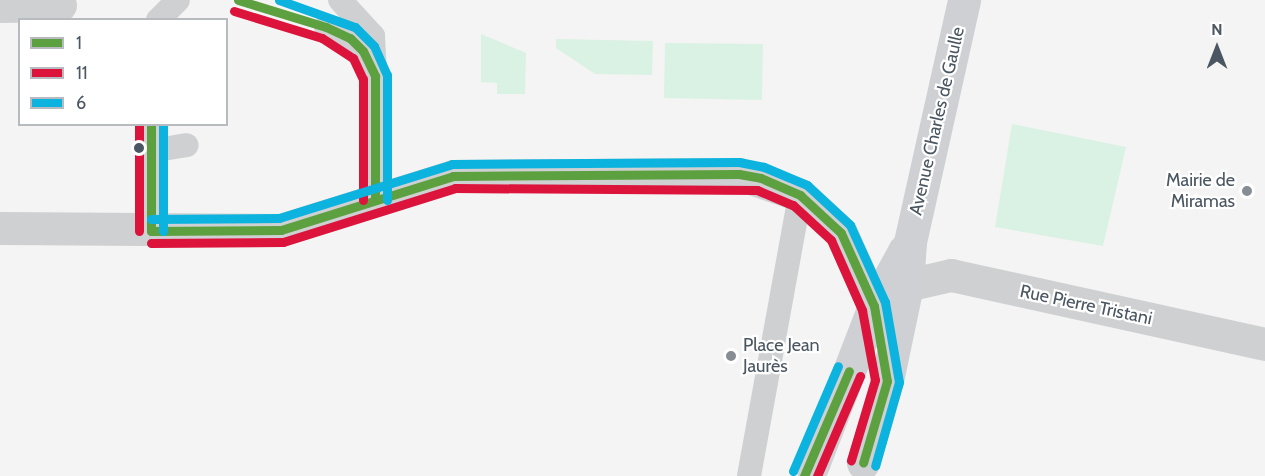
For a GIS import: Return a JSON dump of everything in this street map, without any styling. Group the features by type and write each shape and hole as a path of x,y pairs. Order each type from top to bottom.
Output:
{"main road":[{"name":"Avenue Charles de Gaulle","path":"910,242 964,0"},
{"path":"808,472 836,457 869,470 907,285 910,242"},
{"path":"808,472 874,306 910,242"}],"street":[{"path":"0,6 60,6"},
{"path":"0,228 151,231 280,230 429,181 475,176 739,174 800,195 851,247 874,306 887,381"},
{"name":"Rue Pierre Tristani","path":"907,285 951,276 1265,344"}],"lane":[{"path":"159,18 164,0"},
{"path":"160,18 178,0"},
{"path":"340,0 373,36 375,200"},
{"path":"326,27 356,44 375,76"},
{"path":"151,126 151,231"},
{"path":"150,150 187,144"},
{"path":"749,476 800,195"}],"green space":[{"path":"481,34 526,53 525,94 497,94 497,83 481,82"},
{"path":"556,39 653,41 652,75 595,74 556,48"},
{"path":"665,43 763,44 762,100 664,98"},
{"path":"1012,124 1126,147 1103,246 995,227"}],"transit line":[{"name":"1","path":"238,0 326,27 350,38 363,51 375,76 375,200"},
{"name":"6","path":"279,0 355,27 374,46 387,75 387,200"},
{"name":"11","path":"234,11 322,38 353,58 363,79 363,200"},
{"name":"11","path":"139,126 139,231"},
{"name":"1","path":"151,126 151,231"},
{"name":"6","path":"163,126 163,231"},
{"name":"6","path":"151,219 279,218 452,164 739,162 764,167 807,185 850,225 885,302 899,382 875,466"},
{"name":"1","path":"151,231 281,230 453,176 739,174 761,178 800,195 841,233 874,306 887,381 863,463"},
{"name":"11","path":"151,243 283,242 455,188 757,190 793,205 831,240 862,310 875,380 851,460"},
{"name":"6","path":"793,471 838,366"},
{"name":"1","path":"804,476 849,371"},
{"name":"11","path":"817,476 860,376"}],"place":[{"name":"Mairie de Miramas","path":"1247,191"},
{"name":"Place Jean Jaurès","path":"731,356"}]}
